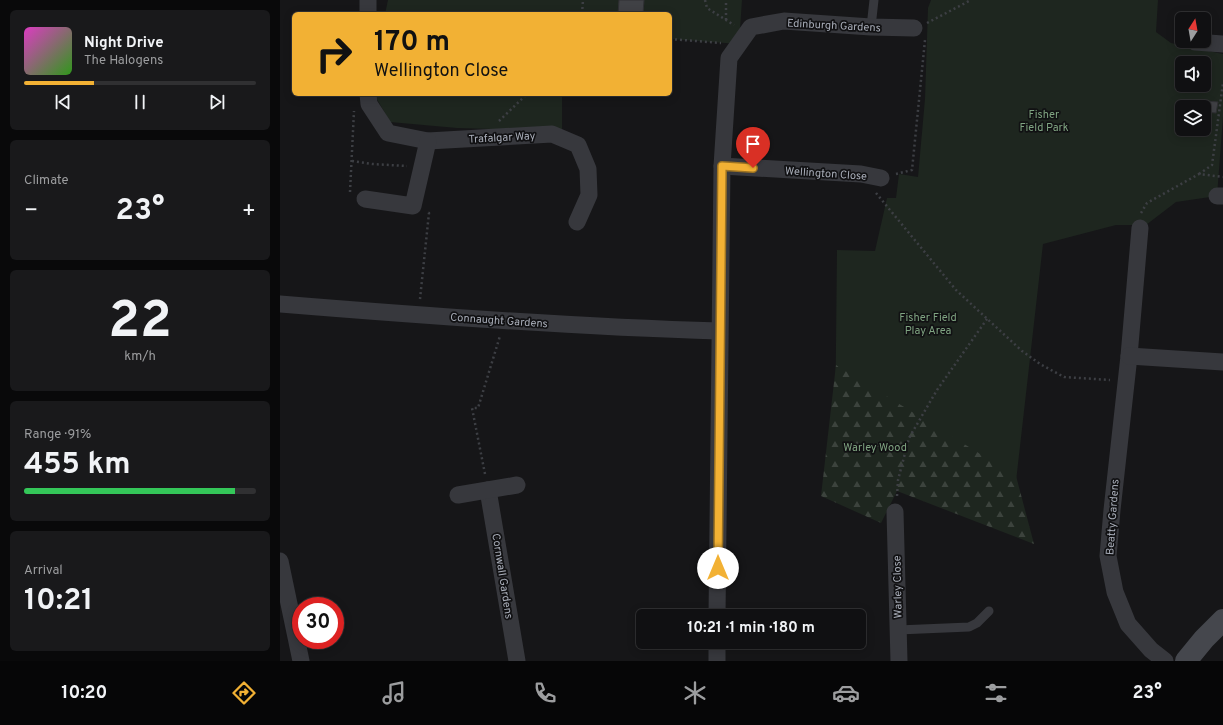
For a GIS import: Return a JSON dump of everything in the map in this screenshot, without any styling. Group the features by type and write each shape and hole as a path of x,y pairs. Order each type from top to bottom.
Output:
{"street":[{"path":"368,0 368,12"},
{"name":"Edinburgh Gardens","path":"717,609 722,166 729,58 739,36 751,27 784,21 871,27 919,33"},
{"path":"1211,43 1223,44"},
{"name":"Trafalgar Way","path":"368,97 369,104 388,133 428,141 552,134 578,146 588,169 589,195 577,222"},
{"path":"365,198 413,206 428,141"},
{"name":"Wellington Close","path":"722,166 861,174 881,178"},
{"name":"Beatty Gardens","path":"1140,228 1129,356 1108,556 1115,592 1128,624 1152,650 1165,661"},
{"name":"Connaught Gardens","path":"280,304 504,321 719,331"},
{"path":"1129,356 1223,362"},
{"path":"458,495 517,484"},
{"name":"Cornwall Gardens","path":"488,490 517,661"},
{"name":"Warley Close","path":"895,512 899,661"},
{"path":"280,561 301,661"},
{"path":"1186,661 1204,639 1223,620"},
{"path":"717,649 717,661"}],"lane":[{"path":"871,27 874,0"},
{"path":"898,630 969,627 977,623 989,611"}],"path":[{"path":"582,12 583,0"},
{"path":"705,0 707,8 726,20 739,36"},
{"path":"726,0 726,20"},
{"path":"958,0 962,4"},
{"path":"881,178 912,170 919,33 927,23 971,0"},
{"path":"672,39 739,36"},
{"path":"1140,228 1137,220 1147,203 1199,174 1212,165 1223,83"},
{"path":"495,137 498,121 525,96"},
{"path":"365,198 350,197 354,98 368,97"},
{"path":"352,161 372,164 422,167"},
{"path":"861,174 956,290 1022,351 1040,364 1064,376 1126,381"},
{"path":"1199,174 1223,177"},
{"path":"413,206 413,211 429,213 418,315"},
{"path":"895,512 898,480 909,438 937,390 987,319"},
{"path":"488,490 472,408 478,408 504,321"}],"green space":[{"path":"388,0 742,0 739,44 672,39 672,12 385,12"},
{"name":"Fisher Field Park","path":"931,0 1158,0 1156,32 1171,43 1175,44 1175,48 1195,48 1223,54 1223,117 1217,196 1176,202 1146,225 1116,225 1043,244 1013,508 835,438 837,250 875,251 887,198 896,198 899,174 918,177 925,99 928,8"},
{"path":"375,96 562,96 562,131 457,128 390,122"},
{"name":"Warley Wood","path":"836,365 1016,476 1034,544 897,491 881,523 821,496"}],"building":[{"path":"619,0 644,0 643,12 618,12"},
{"path":"1211,101 1218,102 1216,113 1211,113"}],"route":[{"path":"718,568 719,331 722,166 753,168"}],"park label":[{"name":"Fisher Field Play Area","path":"928,323"}]}
